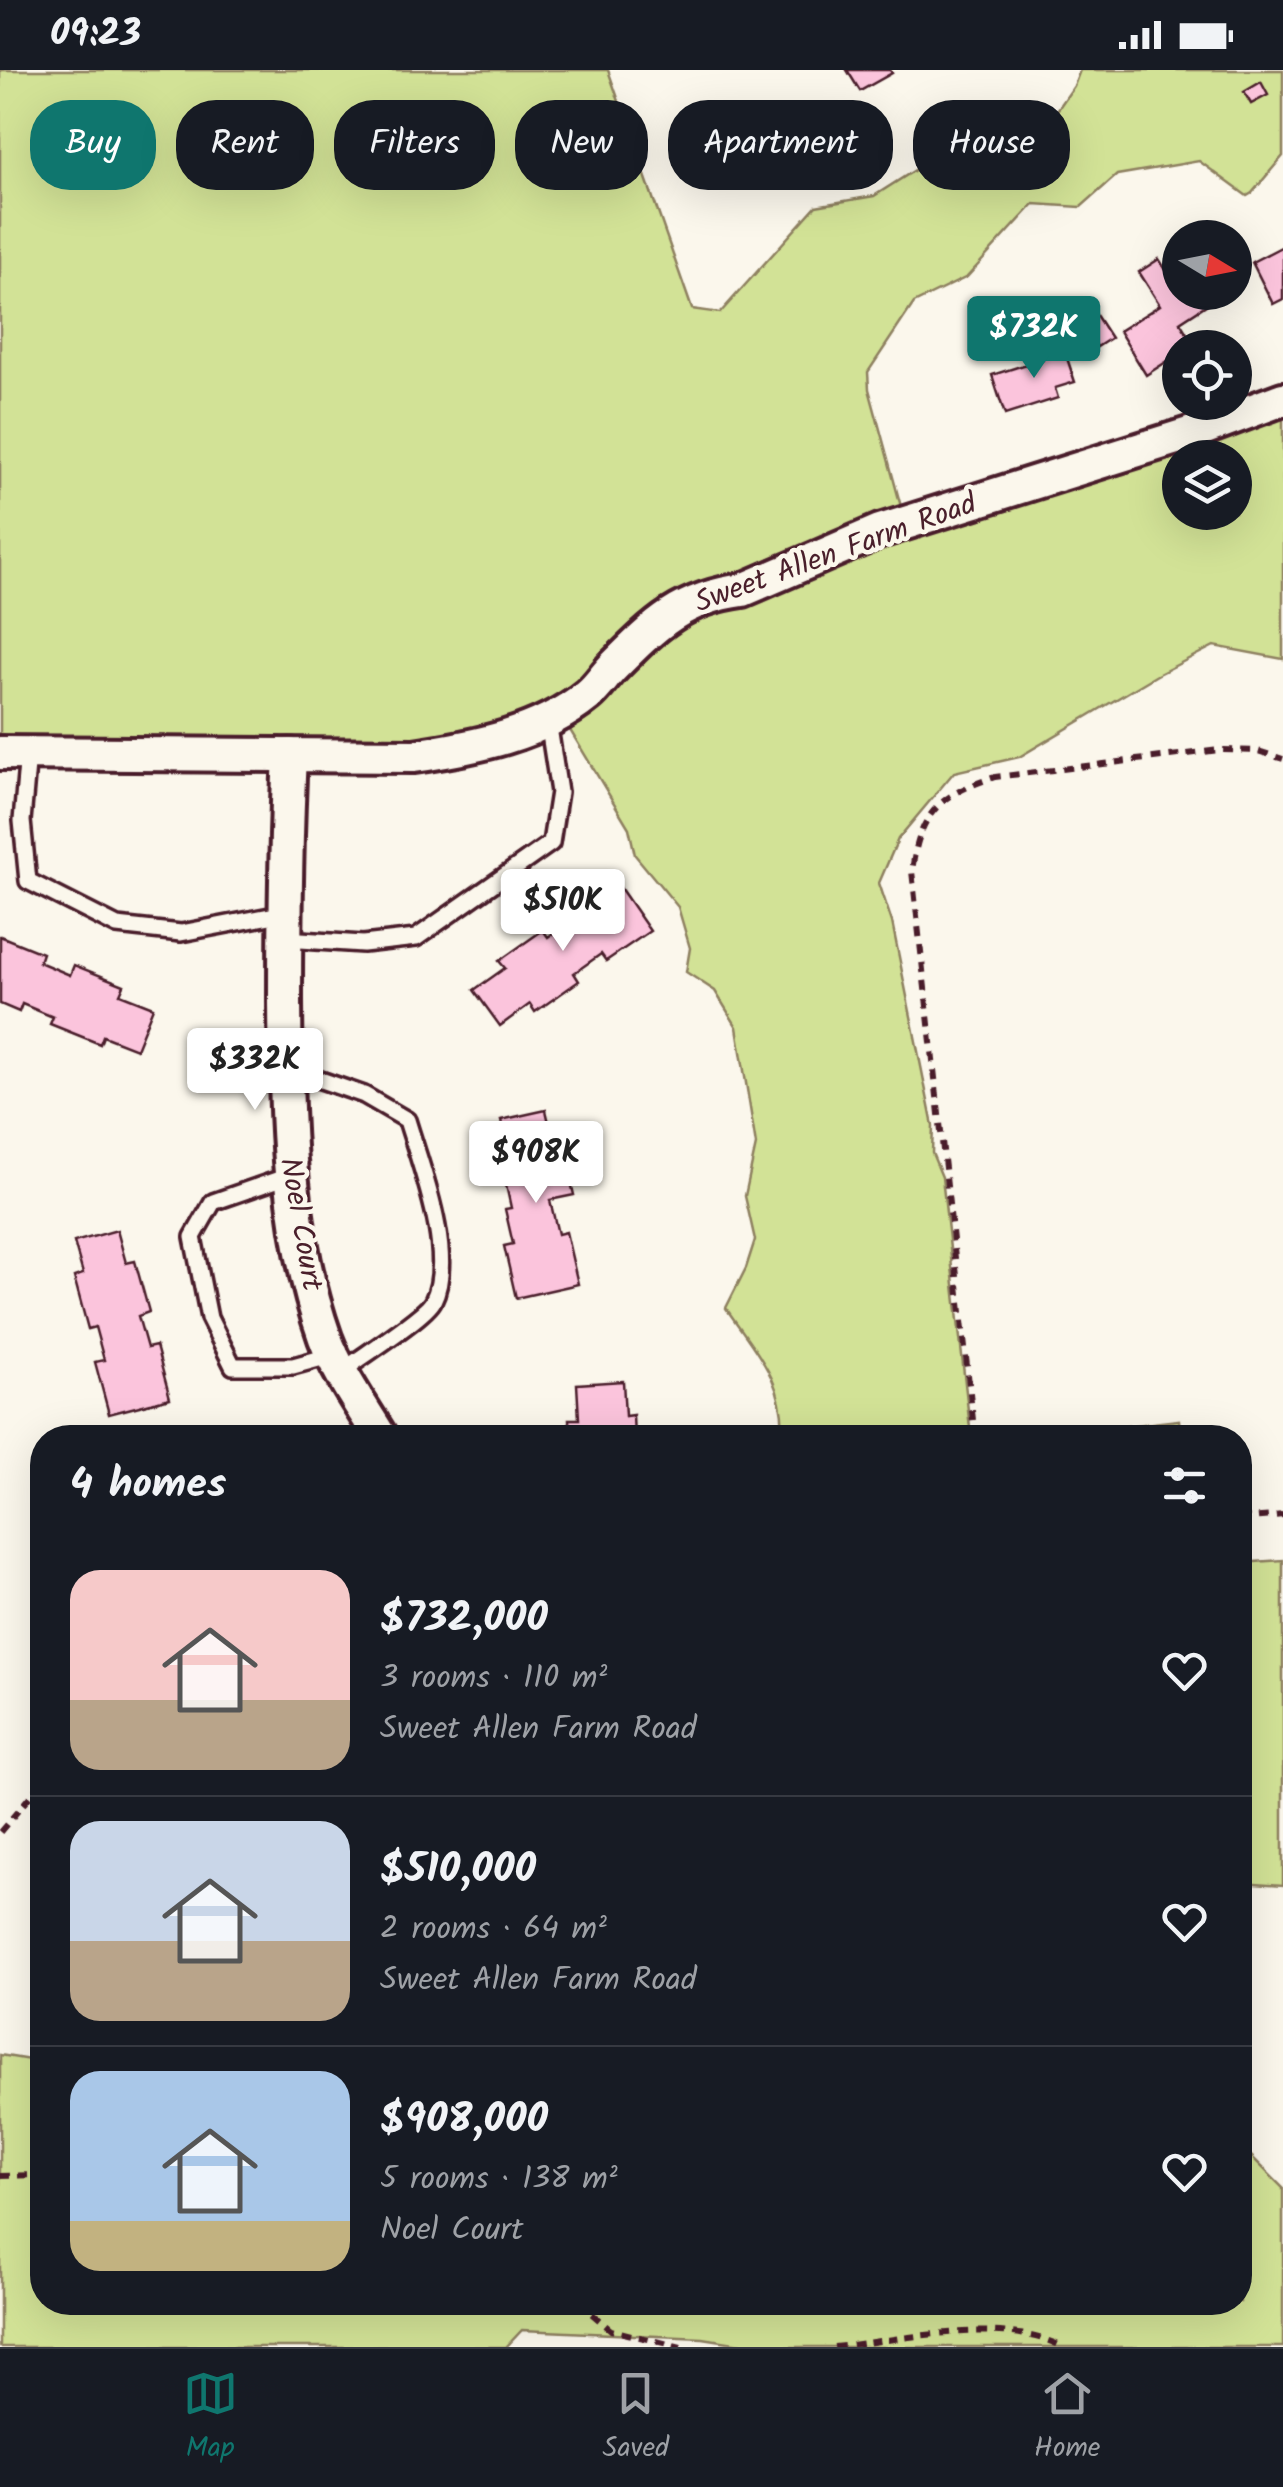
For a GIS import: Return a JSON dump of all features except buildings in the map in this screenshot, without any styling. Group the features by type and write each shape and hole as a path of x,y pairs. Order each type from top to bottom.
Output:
{"street":[{"name":"Sweet Allen Farm Road","path":"14,753 414,756 456,750 548,721 590,694 660,620 687,604 744,590 880,531 1189,434 1283,399"},
{"name":"Noel Court","path":"290,755 286,1068 298,1233 337,1363 373,1425"}],"lane":[{"path":"14,753 28,881 117,926 180,933 286,926 363,944 416,938 552,842 559,792 548,721"},
{"path":"286,1068 364,1095 407,1120 426,1183 442,1266 432,1304 337,1363 233,1366 209,1318 193,1238 213,1202 291,1176"}],"path":[{"path":"974,1425 912,871 916,842 929,812 961,788 996,778 1220,750 1258,751 1283,759"},
{"path":"1252,1519 1283,1515"},
{"path":"0,1832 30,1796"},
{"path":"0,2176 30,2175"},
{"path":"593,2315 611,2330 680,2347"},
{"path":"834,2347 992,2331 1063,2347"}],"green space":[{"path":"0,70 608,70 619,100 515,100 515,190 648,190 648,184 692,309 720,313 816,206 893,190 893,184 913,171 913,190 1070,190 1070,100 1064,100 1080,70 1283,70 1283,156 1252,193 1247,196 1199,161 1117,175 1081,207 1034,204 967,277 914,303 868,372 869,389 906,525 1162,441 1162,530 1252,530 1252,440 1167,440 1228,420 1252,420 1252,412 1283,402 1283,659 1214,646 1019,757 954,772 898,839 879,883 892,922 933,1126 932,1153 942,1177 970,1425 782,1425 779,1400 767,1368 726,1308 755,1240 745,1196 756,1145 737,1027 715,991 686,972 690,948 678,907 635,855 629,828 564,720 483,747 0,755"},
{"path":"1179,1420 1180,1425 1136,1425"},
{"path":"1283,1560 1283,1885 1252,1883 1252,1562"},
{"path":"0,2055 30,2060 30,2315 1252,2315 1252,2157 1283,2188 1283,2347 760,2347 703,2338 522,2330 506,2347 0,2347"}]}
